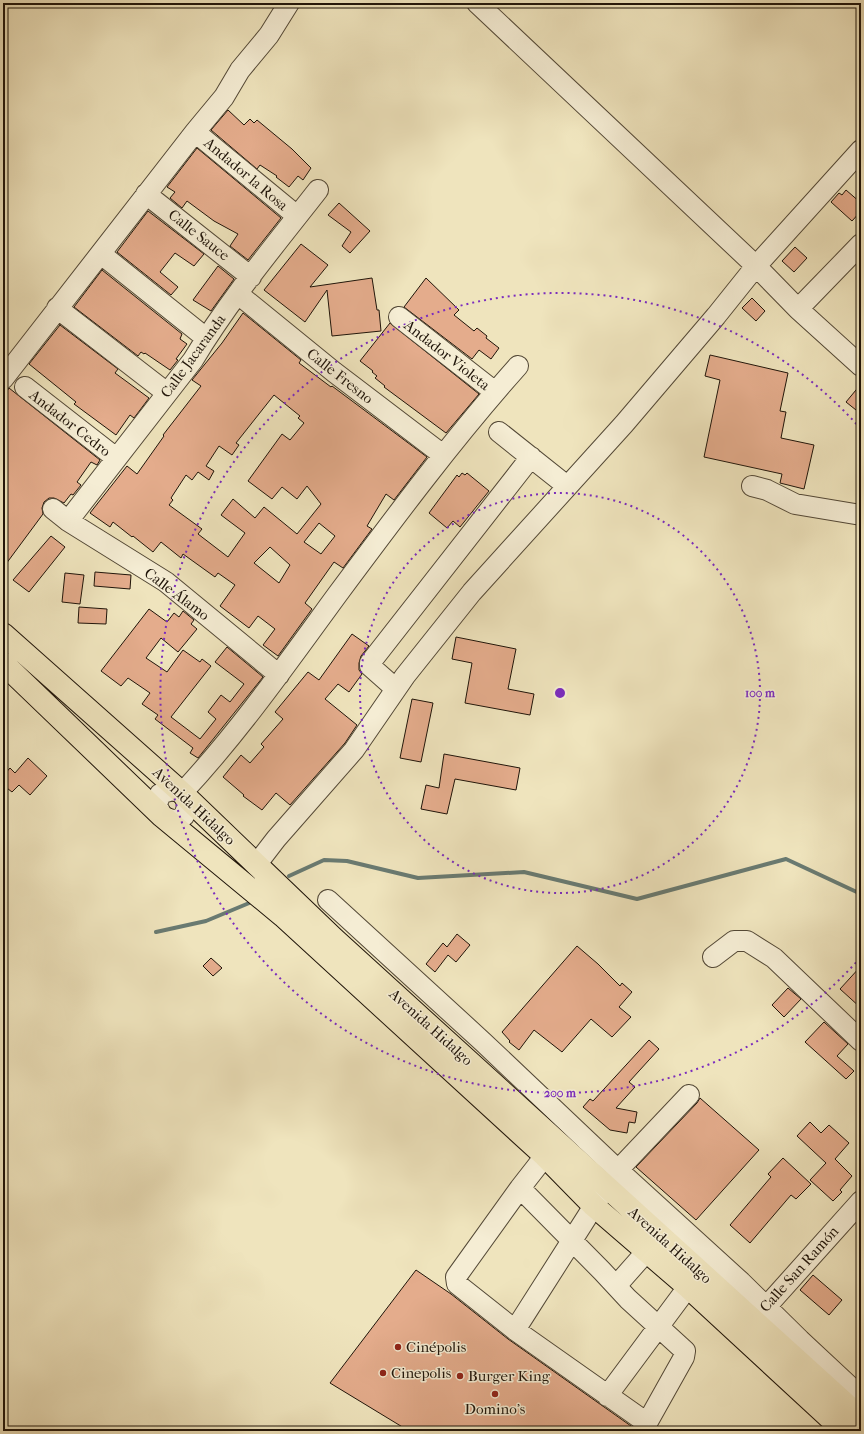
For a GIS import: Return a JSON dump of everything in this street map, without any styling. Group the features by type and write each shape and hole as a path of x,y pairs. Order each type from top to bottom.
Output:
{"main road":[{"name":"Avenida Hidalgo","path":"3,634 182,793 334,939 612,1179 759,1313 861,1418"},
{"name":"Avenida Hidalgo","path":"3,663 162,816 283,916 545,1156 594,1206 688,1287 844,1431"}],"street":[{"path":"3,379 146,194 224,98 240,70 269,35 289,3"},
{"path":"477,3 756,266 798,309 861,366"},
{"name":"Andador la Rosa","path":"195,132 297,216"},
{"path":"256,865 276,839 354,750 396,689 472,592 624,424 716,316 756,266 861,150"},
{"name":"Calle Jacaranda","path":"68,521 193,360 206,338 238,294 318,190"},
{"name":"Calle Sauce","path":"146,194 251,277"},
{"path":"798,309 861,244"},
{"path":"101,254 206,338"},
{"name":"Calle Fresno","path":"238,294 334,372 443,455"},
{"path":"57,308 167,393"},
{"name":"Andador Violeta","path":"399,317 495,392"},
{"path":"162,816 174,821 184,816 188,804 182,793 198,776 279,675 395,516 443,455 518,366"},
{"name":"Andador Cedro","path":"25,387 116,458"},
{"path":"499,432 567,486"},
{"path":"396,689 370,666 370,663 531,457"},
{"path":"752,486 767,490 795,504 861,515"},
{"name":"Calle Álamo","path":"53,509 68,521 166,582 279,675"},
{"path":"328,900 483,1042 612,1179"},
{"path":"713,957 734,941 748,941 774,958 861,1041"},
{"path":"515,1330 612,1179 689,1095"},
{"path":"520,1188 628,1299 685,1351 684,1357 644,1427 607,1396 515,1330 457,1284 456,1276 520,1188 545,1156"},
{"name":"Calle San Ramón","path":"759,1313 861,1201"},
{"path":"616,1286 647,1251"},
{"path":"607,1396 688,1287"},
{"path":"759,1313 861,1397"}],"building":[{"path":"228,110 244,125 250,119 254,123 257,120 292,149 311,168 303,180 298,176 289,187 276,177 277,176 260,165 257,169 211,130"},
{"path":"197,148 281,218 248,260 230,246 238,234 214,221 187,201 182,208 170,198 175,192 167,187"},
{"path":"846,190 861,203 861,211 852,221 831,202 839,193 842,195"},
{"path":"339,203 370,231 350,253 342,246 351,232 328,215"},
{"path":"148,211 204,254 194,266 175,253 160,272 178,287 171,295 117,252"},
{"path":"301,244 328,265 310,287 372,278 377,310 379,310 381,331 332,336 327,290 305,322 264,290"},
{"path":"795,247 807,258 794,272 782,261"},
{"path":"218,266 234,279 211,311 193,300"},
{"path":"102,270 182,334 180,339 187,344 176,359 178,360 170,370 145,353 144,354 141,352 138,356 74,307"},
{"path":"426,278 459,310 454,315 474,331 477,328 487,336 486,338 499,348 491,359 479,350 472,359 404,307"},
{"path":"752,298 765,311 756,321 742,308"},
{"path":"243,313 301,360 299,363 427,457 394,500 386,494 367,526 372,529 343,568 334,562 305,603 312,609 278,656 263,645 275,629 258,616 249,628 220,606 235,585 218,573 215,577 183,554 181,558 161,542 153,552 113,522 110,527 90,513 127,466 137,474 164,436 163,435 201,386 192,380 222,343","holes":["274,395 300,416 298,418 304,423 290,440 282,434 248,481 272,499 282,487 297,499 307,486 321,504 297,534 264,507 255,518 233,499 221,515 245,533 228,557 198,534 202,529 169,505 173,500 171,498 186,475 192,480 198,472 209,480 214,471 206,466 219,446 232,455 239,445 236,443","319,523 335,536 321,554 304,542","270,547 290,565 279,583 254,563"]},
{"path":"390,323 479,394 446,433 384,387 385,386 375,378 377,376 372,372 373,371 360,361"},
{"path":"60,325 118,369 115,373 149,398 134,418 130,415 116,435 74,404 76,402 29,364"},
{"path":"710,355 788,373 780,411 786,412 781,438 814,445 804,489 780,483 782,474 704,457 720,380 705,376"},
{"path":"861,384 861,414 846,402"},
{"path":"9,388 100,460 97,465 91,462 77,482 81,485 64,503 54,498 49,498 44,502 42,508 43,514 3,568 3,397"},
{"path":"462,473 465,475 467,473 489,491 460,527 453,521 447,528 429,513 457,475 459,477"},
{"path":"51,536 65,547 29,592 13,580"},
{"path":"95,572 131,575 130,589 94,586"},
{"path":"65,573 84,575 80,604 62,602"},
{"path":"79,607 107,609 106,624 78,623"},
{"path":"149,609 167,622 174,613 179,617 183,611 194,620 191,624 197,629 178,652 161,638 146,658 167,672 183,650 200,662 202,659 211,666 171,717 200,739 216,719 208,712 221,695 230,702 244,684 215,662 227,647 263,677 198,758 190,753 193,748 155,719 158,715 142,704 150,693 128,678 121,686 101,671"},
{"path":"352,634 369,646 361,656 359,663 359,670 362,674 349,692 338,684 325,699 357,725 345,743 290,805 276,793 262,810 243,796 244,795 223,777 241,755 250,763 264,747 261,744 283,719 275,712 308,672 319,680"},
{"path":"456,637 516,649 508,689 534,694 530,715 465,703 472,663 452,659"},
{"path":"412,699 433,703 421,762 400,758"},
{"path":"444,754 520,768 516,790 455,779 447,814 421,809 426,785 439,788"},
{"path":"28,758 47,776 30,795 19,785 12,792 3,785 3,776 10,768 15,773"},
{"path":"457,934 470,945 456,962 448,955 435,972 426,964 443,943 447,947"},
{"path":"577,946 620,986 622,983 632,992 619,1007 631,1017 612,1037 591,1019 562,1052 534,1030 519,1050 509,1042 510,1041 502,1032"},
{"path":"211,958 222,968 213,976 203,966"},
{"path":"861,966 861,1008 840,989"},
{"path":"788,988 801,999 784,1017 772,1005"},
{"path":"824,1022 848,1044 837,1056 854,1071 846,1079 805,1042"},
{"path":"649,1040 659,1049 629,1082 635,1087 616,1108 637,1112 635,1123 629,1122 627,1133 610,1130 583,1107 590,1099 593,1101"},
{"path":"700,1098 759,1150 696,1220 636,1167 697,1103"},
{"path":"810,1122 821,1133 829,1125 849,1143 835,1159 852,1176 840,1190 842,1192 833,1201 810,1180 826,1163 797,1136"},
{"path":"783,1158 811,1184 796,1199 791,1195 750,1243 730,1225 771,1177 768,1174"},
{"path":"416,1270 451,1294 508,1339 638,1431 409,1431 330,1383"},
{"path":"813,1275 842,1300 829,1315 800,1290"}],"waterway":[{"path":"289,876 324,860 347,861 418,878 524,872 637,899 786,859 861,894"},
{"path":"156,932 206,921 254,901"}],"place":[{"name":"Cinépolis","path":"398,1347"},
{"name":"Cinepolis","path":"383,1373"},
{"name":"Burger King","path":"460,1376"},
{"name":"Domino's","path":"495,1394"}]}
